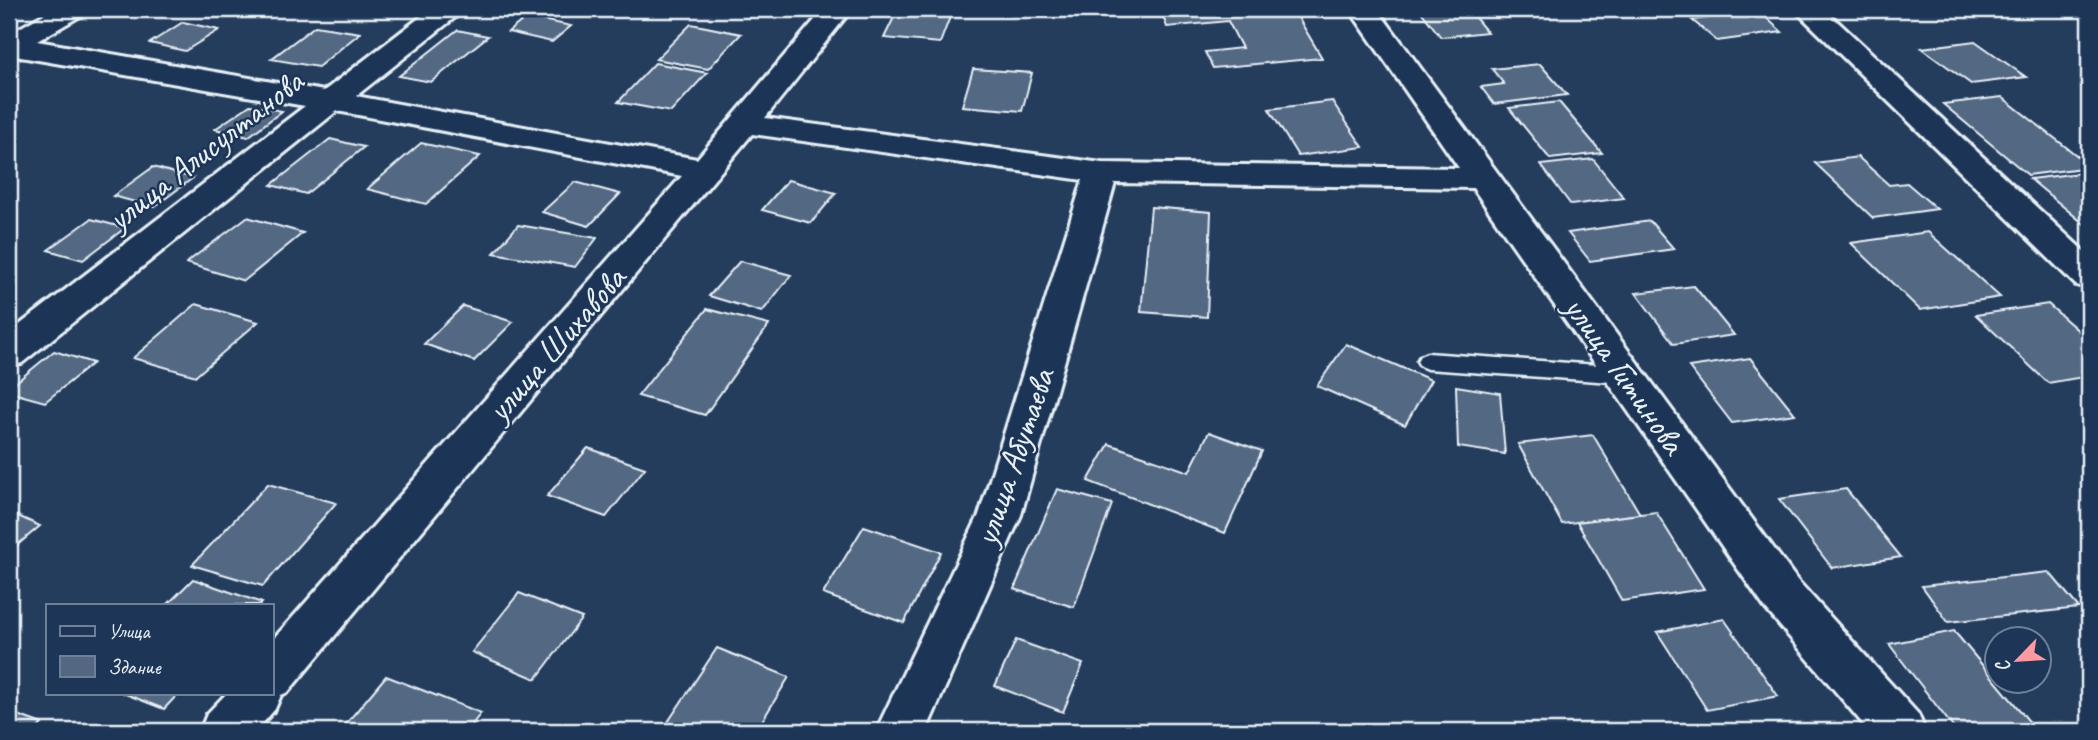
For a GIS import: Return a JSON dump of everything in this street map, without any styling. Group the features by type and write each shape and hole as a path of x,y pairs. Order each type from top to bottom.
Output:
{"street":[{"path":"9,46 72,9"},
{"name":"улица Алисултанова","path":"9,353 448,9"},
{"name":"улица Шихавова","path":"273,675 705,170 838,9"},
{"name":"улица Гитинова","path":"1363,9 1781,594 1900,731"},
{"path":"1808,9 1845,41 2089,276"},
{"path":"9,46 331,101 705,170"},
{"path":"744,124 1102,173 1486,178"},
{"name":"улица Абутаева","path":"901,731 1000,515 1102,173"},
{"path":"225,731 257,694"}],"lane":[{"path":"1427,361 1626,375"}],"building":[{"path":"898,9 953,9 940,43 884,38"},
{"path":"1293,9 1322,58 1213,68 1205,52 1242,48 1228,21 1167,27 1161,11"},
{"path":"1419,9 1468,9 1487,32 1441,37"},
{"path":"1691,9 1756,9 1760,12 1701,18"},
{"path":"1760,12 1782,32 1717,41 1692,20"},
{"path":"527,17 571,26 552,42 508,32"},
{"path":"183,22 219,30 185,51 150,43"},
{"path":"691,24 741,34 708,69 656,59"},
{"path":"315,26 360,33 318,67 271,59"},
{"path":"457,30 488,36 431,82 399,76"},
{"path":"1975,41 2026,77 1971,84 1922,48"},
{"path":"655,63 707,73 671,112 618,102"},
{"path":"1540,64 1567,95 1494,104 1481,87 1504,84 1492,69"},
{"path":"973,69 1032,73 1022,111 962,106"},
{"path":"2002,97 2089,167 2028,175 1943,104"},
{"path":"1332,101 1363,147 1298,156 1269,109"},
{"path":"1559,102 1602,153 1550,159 1509,108"},
{"path":"250,105 282,111 248,137 215,129"},
{"path":"330,139 364,147 306,194 271,185"},
{"path":"421,143 480,156 426,204 367,189"},
{"path":"1858,157 1889,185 1907,183 1937,209 1873,218 1815,163"},
{"path":"1593,159 1624,198 1571,205 1541,165"},
{"path":"153,167 193,178 154,207 113,196"},
{"path":"2089,172 2089,228 2030,179"},
{"path":"788,180 836,193 811,223 762,210"},
{"path":"575,182 620,194 589,226 542,212"},
{"path":"1151,207 1211,212 1207,317 1141,312"},
{"path":"247,217 303,233 244,281 186,263"},
{"path":"91,219 125,228 83,260 48,250"},
{"path":"1650,221 1674,249 1590,261 1568,233"},
{"path":"518,225 597,238 575,267 494,253"},
{"path":"1928,232 2000,297 1920,310 1851,243"},
{"path":"740,261 791,275 762,312 709,296"},
{"path":"1694,286 1734,335 1674,344 1636,293"},
{"path":"196,304 258,322 196,376 133,358"},
{"path":"2048,304 2089,340 2089,376 2048,383 1976,315"},
{"path":"463,306 513,322 474,361 424,344"},
{"path":"707,309 769,325 705,415 638,396"},
{"path":"1346,344 1431,380 1405,425 1317,386"},
{"path":"54,351 93,363 45,402 9,392 9,388"},
{"path":"1750,358 1795,414 1732,423 1689,367"},
{"path":"1456,386 1500,393 1505,454 1458,447"},
{"path":"1209,432 1262,451 1225,533 1088,481 1109,444 1189,472"},
{"path":"1593,435 1640,514 1562,524 1518,444"},
{"path":"588,448 645,468 606,517 547,496"},
{"path":"268,484 336,503 263,586 192,565"},
{"path":"1057,489 1112,504 1074,607 1014,589"},
{"path":"1846,489 1901,557 1832,568 1779,499"},
{"path":"9,512 40,526 9,552"},
{"path":"1656,512 1704,589 1622,601 1577,522"},
{"path":"864,526 941,552 904,623 823,594"},
{"path":"2049,572 2079,608 1948,622 1922,586"},
{"path":"193,579 262,603 261,604 168,604"},
{"path":"519,593 582,618 536,679 472,652"},
{"path":"1724,619 1778,696 1707,710 1657,632"},
{"path":"1954,631 1982,665 1982,694 2006,694 2037,731 1956,731 1889,644"},
{"path":"1016,640 1083,664 1063,712 995,686"},
{"path":"717,648 789,677 756,731 662,731"},
{"path":"386,676 481,713 467,731 340,731"},
{"path":"126,694 178,694 164,709"},
{"path":"9,712 42,724 35,731 9,731"}]}
